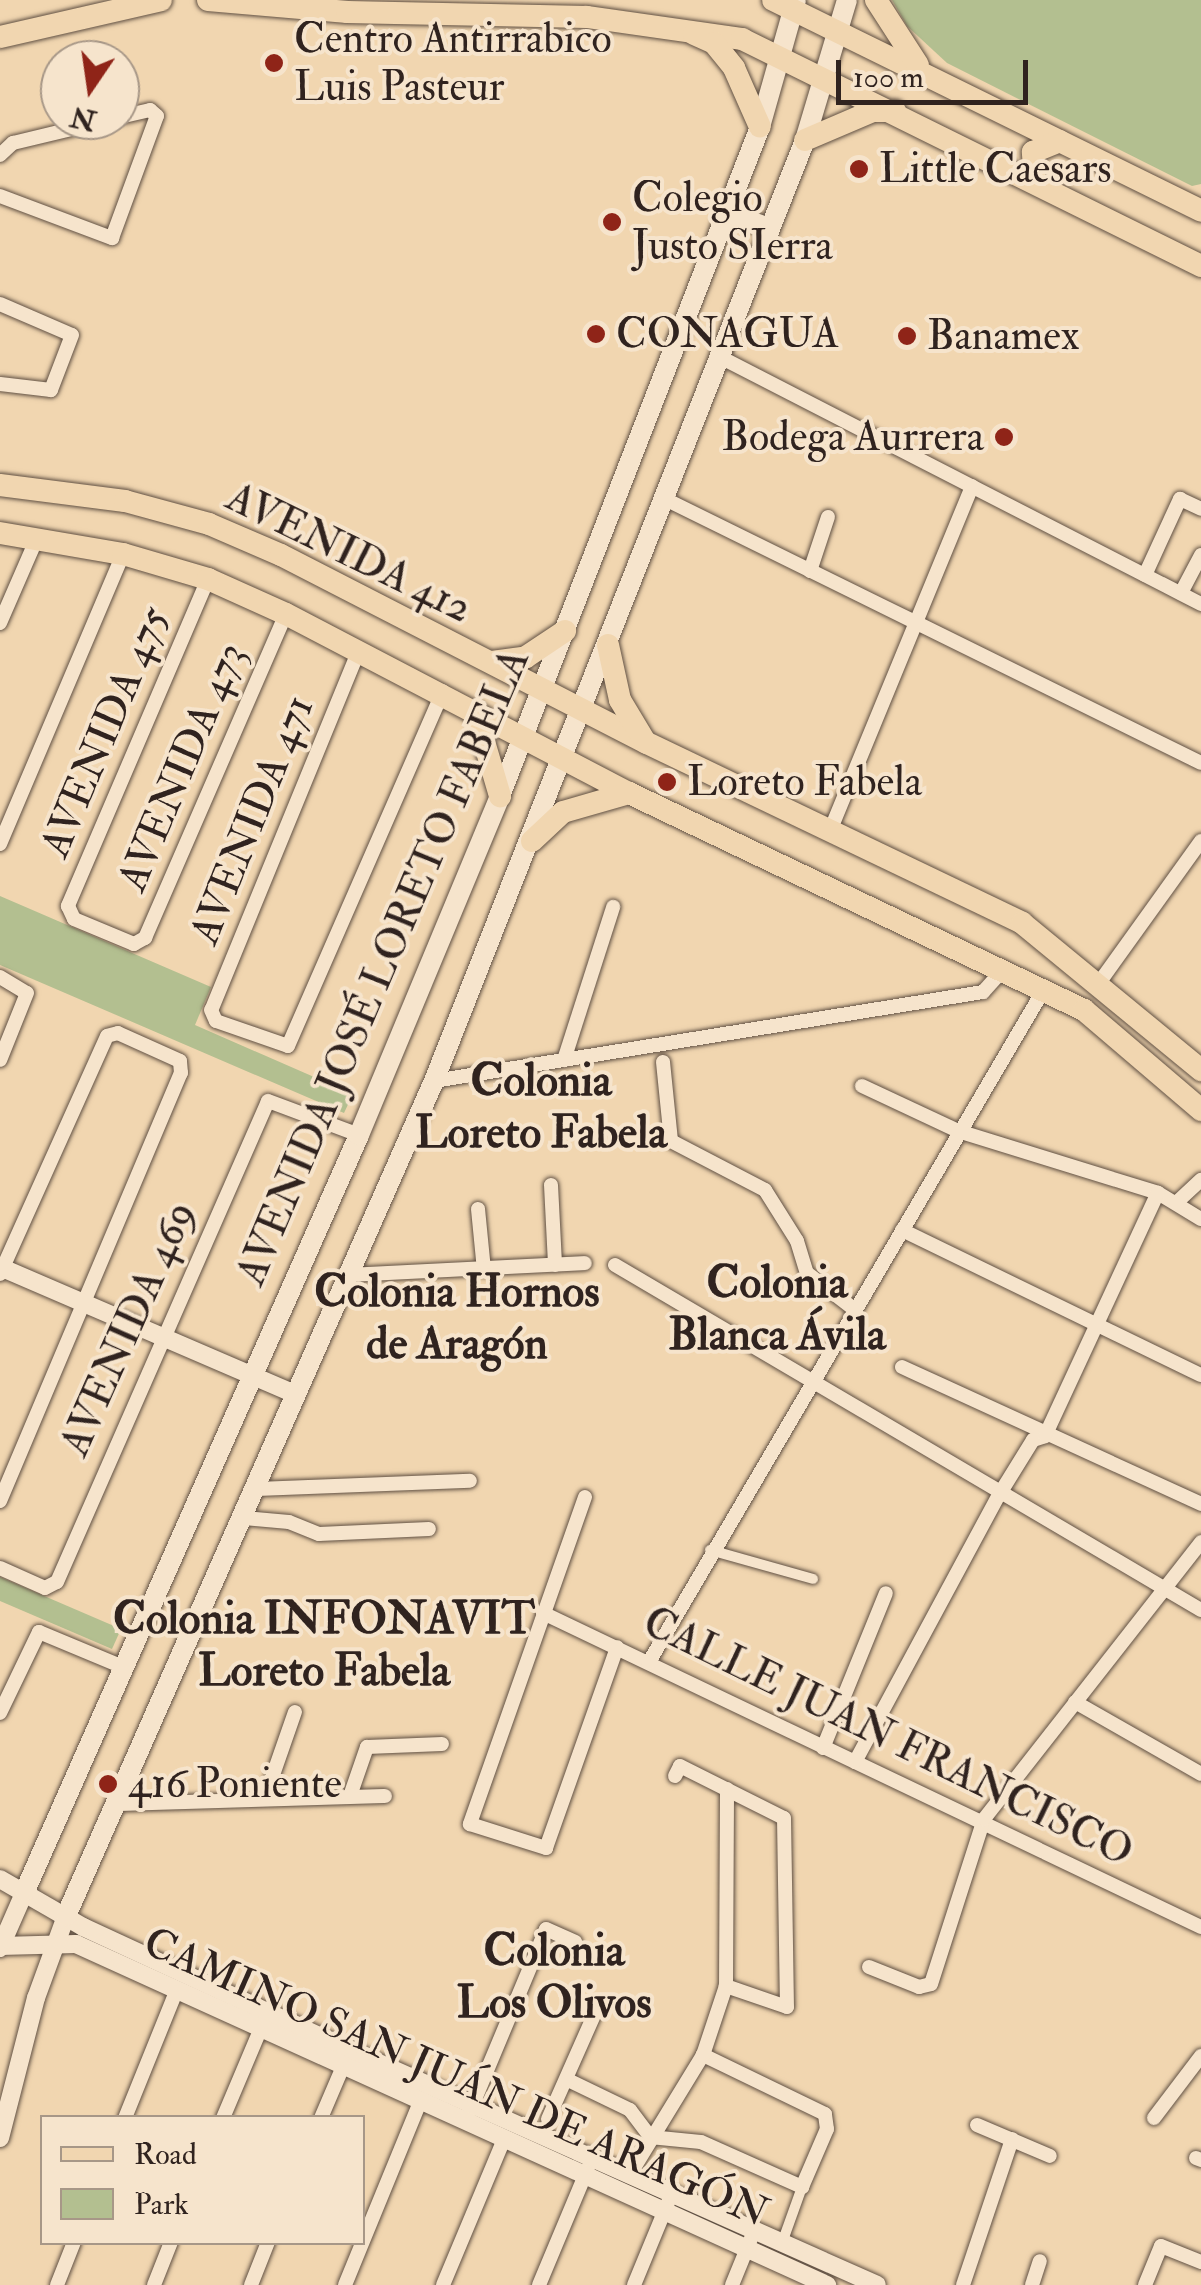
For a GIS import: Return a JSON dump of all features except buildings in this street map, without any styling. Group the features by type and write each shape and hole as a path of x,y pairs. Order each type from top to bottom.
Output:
{"main road":[{"path":"0,37 46,12 162,0"},
{"path":"208,0 346,12 588,9 677,25 783,55 1201,266"},
{"name":"AVENIDA JOSÉ LORETO FABELA","path":"66,1916 434,1081 565,759 805,140 827,77 846,0"},
{"path":"876,0 923,72"},
{"path":"788,2 1201,211"},
{"name":"AVENIDA JOSÉ LORETO FABELA","path":"24,1891 360,1134 500,796 760,127 783,55 788,2"},
{"path":"677,25 714,44 734,68 760,127"},
{"path":"805,140 873,111 896,110"},
{"path":"1035,182 1033,152 1060,141"},
{"path":"726,212 768,228"},
{"name":"AVENIDA 412","path":"0,485 112,498 209,524 646,742 1022,923 1201,1070"},
{"name":"AVENIDA 412","path":"0,533 123,554 208,579 286,614 443,691 629,793 1084,1010 1201,1110"},
{"path":"489,662 526,657 564,631"},
{"path":"608,644 620,700 646,742"},
{"path":"474,711 500,796"},
{"path":"532,840 564,812 629,793"}],"street":[{"path":"0,196 112,238 157,116 150,110 140,112"},
{"path":"0,155 14,143 40,137"},
{"path":"0,304 72,335 51,390 0,384"},
{"path":"720,358 1201,604"},
{"path":"830,831 972,486"},
{"path":"665,499 1201,764"},
{"path":"1145,575 1180,499 1201,509"},
{"path":"810,570 828,517"},
{"path":"0,623 37,538"},
{"path":"0,844 123,554"},
{"path":"1181,594 1201,556"},
{"name":"AVENIDA 475","path":"138,944 67,914 208,579"},
{"name":"AVENIDA 473","path":"138,944 286,614"},
{"name":"AVENIDA 471","path":"360,650 211,1016 285,1048 443,691"},
{"path":"1099,983 1201,841"},
{"path":"564,1060 613,906"},
{"path":"434,1081 983,992 1001,972"},
{"path":"0,976 27,993 0,1060"},
{"path":"649,1662 710,1550 1043,991"},
{"path":"0,1501 82,1302 182,1065 110,1034 1,1270 82,1302 297,1395"},
{"path":"663,1062 671,1141 765,1190 808,1274 854,1310"},
{"path":"862,1086 958,1131 1158,1193 1201,1220"},
{"name":"AVENIDA 469","path":"0,1568 52,1588 270,1099 360,1134"},
{"path":"1176,1202 1201,1180"},
{"path":"551,1185 555,1265"},
{"path":"855,1762 999,1495 1033,1440 1045,1436 1100,1327 1158,1193"},
{"path":"478,1208 484,1270"},
{"path":"902,1230 1201,1375"},
{"path":"350,1275 585,1264"},
{"path":"616,1265 999,1495 1201,1610"},
{"path":"902,1367 1045,1436 1201,1504"},
{"path":"257,1489 470,1481"},
{"path":"585,1496 468,1822 546,1848 617,1646"},
{"path":"244,1518 289,1522 319,1534 429,1529"},
{"path":"869,1967 919,1987 930,1984 984,1820 1201,1542"},
{"path":"710,1550 813,1579"},
{"path":"823,1748 886,1593"},
{"name":"CALLE JUAN FRANCISCO","path":"543,1613 823,1748 984,1820 1201,1927"},
{"path":"0,1714 39,1632 123,1667"},
{"path":"1075,1702 1201,1774"},
{"path":"265,1798 295,1712"},
{"path":"350,1796 367,1747 442,1744"},
{"path":"676,1776 680,1766 783,1818 786,2008 726,1986"},
{"path":"629,2176 703,2055 726,1986 727,1788"},
{"path":"118,1804 385,1796"},
{"name":"CAMINO SAN JUÁN DE ARAGÓN","path":"0,1878 155,1970 177,1990 204,1991"},
{"name":"AVENIDA JOSÉ LORETO FABELA","path":"0,1947 24,1891"},
{"name":"AVENIDA JOSÉ LORETO FABELA","path":"0,2138 55,1942 66,1916"},
{"path":"469,2113 546,1929 576,1942"},
{"path":"0,1947 55,1942"},
{"name":"CAMINO SAN JUÁN DE ARAGÓN","path":"55,1942 76,1944 155,1970 668,2202 754,2231 877,2285"},
{"path":"126,2115 177,1990"},
{"path":"548,2119 598,2006"},
{"path":"225,2115 265,2020"},
{"name":"CAMINO SAN JUÁN DE ARAGÓN","path":"265,2020 344,2064 385,2075 421,2100 469,2113 504,2139 588,2167 629,2176 747,2249 826,2285"},
{"path":"703,2055 828,2118 782,2244"},
{"path":"1154,2118 1201,2056"},
{"path":"322,2115 344,2064"},
{"path":"568,2080 630,2110 650,2137 701,2142 802,2187"},
{"path":"365,2236 421,2100"},
{"path":"977,2124 1050,2156"},
{"path":"443,2285 504,2139"},
{"path":"964,2285 1012,2139"},
{"path":"539,2285 588,2167"},
{"path":"634,2285 668,2202"},
{"path":"732,2285 754,2231"},
{"path":"57,2285 73,2245"},
{"path":"154,2285 171,2245"},
{"path":"250,2285 267,2245"},
{"path":"345,2285 361,2245"},
{"path":"1145,2285 1161,2246 1201,2262"},
{"path":"1032,2285 1040,2261"},
{"path":"826,2285 834,2266"}],"green space":[{"path":"892,0 1201,0 1201,184 1192,186 947,63 907,26"},
{"path":"0,896 211,987 195,1025 353,1094 344,1113 0,965"},
{"path":"0,1577 121,1629 112,1649 0,1601"}],"place":[{"name":"Centro Antirrabico Luis Pasteur","path":"274,63"},
{"name":"Little Caesars","path":"859,169"},
{"name":"Colegio Justo SIerra","path":"612,222"},
{"name":"CONAGUA","path":"596,334"},
{"name":"Banamex","path":"907,336"},
{"name":"Bodega Aurrera","path":"1004,437"},
{"name":"Loreto Fabela","path":"667,782"},
{"name":"416 Poniente","path":"108,1784"}],"district":[{"name":"Colonia Loreto Fabela","path":"541,1108"},
{"name":"Colonia Blanca Ávila","path":"777,1310"},
{"name":"Colonia Hornos de Aragón","path":"457,1319"},
{"name":"Colonia INFONAVIT Loreto Fabela","path":"324,1646"},
{"name":"Colonia Los Olivos","path":"554,1978"}]}
